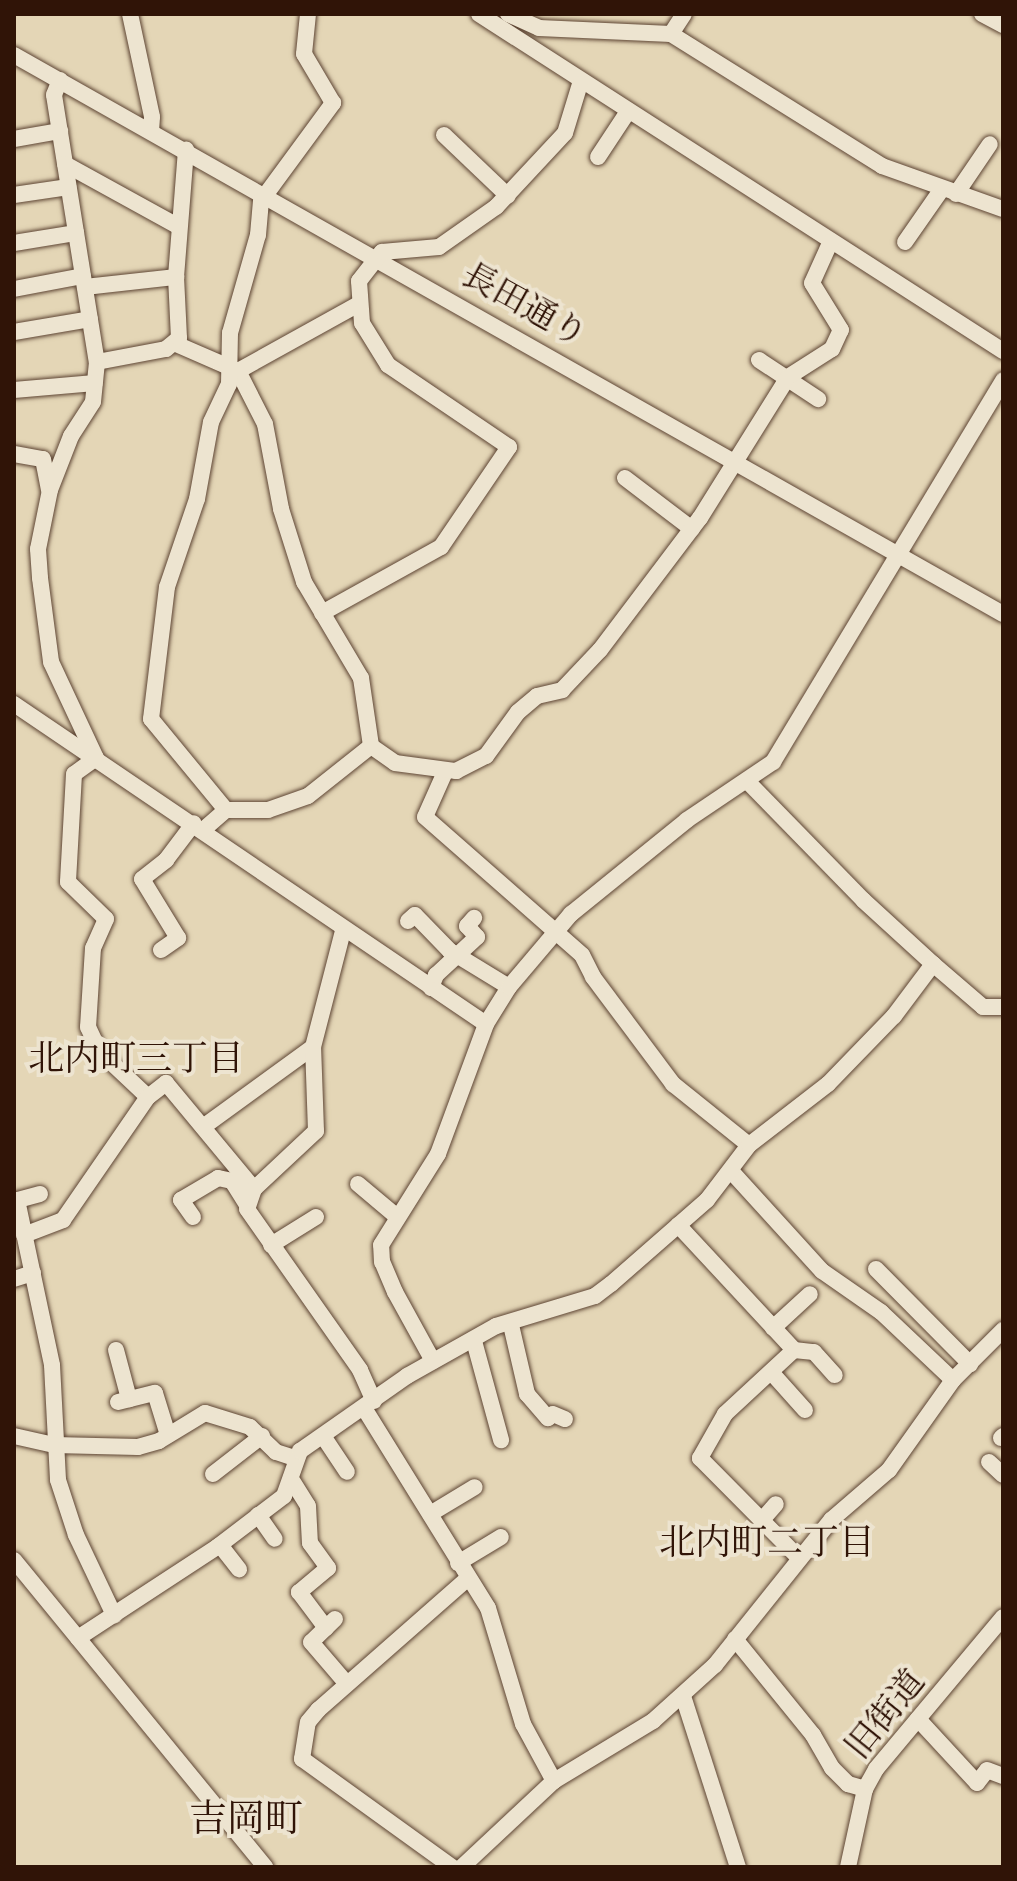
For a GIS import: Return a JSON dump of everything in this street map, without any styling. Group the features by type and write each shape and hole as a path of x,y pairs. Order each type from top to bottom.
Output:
{"street":[{"path":"130,14 152,117 151,130"},
{"path":"308,14 304,54 333,103 265,193 230,333 234,370 265,424 281,509 304,582 361,678 371,746 395,763 445,772 486,756 518,712 537,696 562,690 600,650 692,529 788,377 803,364 826,355 840,334 812,289 831,241"},
{"path":"479,14 580,84 1003,351"},
{"path":"508,14 539,28 671,34 882,166 1003,209"},
{"path":"671,34 684,14"},
{"path":"982,14 1003,25"},
{"name":"長田通り","path":"14,55 265,193 1003,614"},
{"path":"60,80 54,95 97,362 93,402 71,436 50,490 38,549 51,662 96,758"},
{"path":"322,613 441,547 509,447 388,365 357,305 359,281 375,257 439,247 508,196 565,133 580,84"},
{"path":"598,157 627,113"},
{"path":"14,139 60,131"},
{"path":"444,135 508,196"},
{"path":"905,242 990,144"},
{"path":"176,344 178,226 186,149"},
{"path":"65,164 178,226"},
{"path":"14,195 68,187"},
{"path":"14,243 76,233"},
{"path":"14,289 176,277"},
{"path":"226,810 151,719 167,587 197,499 207,437 234,370 357,305"},
{"path":"14,332 90,319"},
{"path":"97,362 176,344 234,370"},
{"path":"759,360 818,399"},
{"path":"433,1361 382,1262 381,1245 394,1219 438,1154 486,1024 509,987 557,931 687,820 773,762 1003,380"},
{"path":"14,390 95,383"},
{"path":"14,454 43,459 50,490"},
{"path":"625,478 660,498 692,529"},
{"path":"14,704 198,826 343,931 486,1024"},
{"path":"161,950 178,938 142,879 166,860 198,826 226,810 268,810 308,796 371,746"},
{"path":"96,758 74,774 68,882 106,919 93,948 88,1027 99,1051 148,1097"},
{"path":"445,772 425,817 483,863 530,914 557,931 582,955 593,977 673,1084 749,1145"},
{"path":"747,781 863,900 933,964 983,1007 1003,1007"},
{"path":"408,921 415,915 457,954 509,987"},
{"path":"431,988 436,975 477,937 467,926 474,918"},
{"path":"250,1196 316,1131 313,1047 343,931"},
{"path":"294,1458 433,1361 474,1341 496,1326 511,1325 595,1296 678,1225 731,1171 749,1145 828,1084 894,1016 933,964"},
{"path":"203,1127 313,1047"},
{"path":"24,1235 63,1220 148,1097 166,1083 203,1127 250,1196 271,1245 360,1370 369,1405 495,1625 523,1724 554,1781"},
{"path":"731,1171 822,1271 881,1312 953,1380"},
{"path":"193,1217 181,1200 228,1178 250,1196"},
{"path":"356,1188 394,1219"},
{"path":"40,1194 16,1194 52,1365 54,1445 63,1504 114,1615"},
{"path":"271,1245 316,1217"},
{"path":"678,1225 794,1350 814,1352 835,1375"},
{"path":"876,1269 970,1364"},
{"path":"14,1279 33,1273"},
{"path":"773,1328 810,1294"},
{"path":"511,1325 527,1394 548,1418 553,1414 565,1419"},
{"path":"462,1867 554,1781 653,1721 683,1696 735,1639 831,1520 889,1470 953,1380 1001,1338"},
{"path":"474,1341 501,1440"},
{"path":"116,1350 124,1400 155,1393 168,1435"},
{"path":"794,1350 725,1414 700,1458 799,1558"},
{"path":"771,1372 805,1410"},
{"path":"14,1436 54,1445 138,1447 168,1435 205,1413 262,1436 276,1452 294,1458"},
{"path":"213,1474 262,1436"},
{"path":"323,1436 347,1472"},
{"path":"294,1458 293,1482 308,1506 310,1543 328,1568 299,1592 330,1624 311,1642 347,1684"},
{"path":"78,1638 220,1545 293,1482"},
{"path":"430,1514 475,1487"},
{"path":"762,1520 776,1504"},
{"path":"258,1515 275,1539"},
{"path":"458,1563 501,1537"},
{"path":"220,1545 239,1569"},
{"path":"14,1560 265,1867"},
{"path":"452,1867 302,1759 308,1722 467,1579"},
{"name":"旧街道","path":"848,1867 865,1789 918,1719 1003,1617"},
{"path":"735,1639 813,1735 832,1768 848,1784 865,1789"},
{"path":"683,1696 738,1867"},
{"path":"918,1719 977,1783 987,1770 1003,1776"}],"district":[{"name":"北内町三丁目","path":"136,1060"},
{"name":"北内町二丁目","path":"767,1544"},
{"name":"吉岡町","path":"246,1821"}]}
